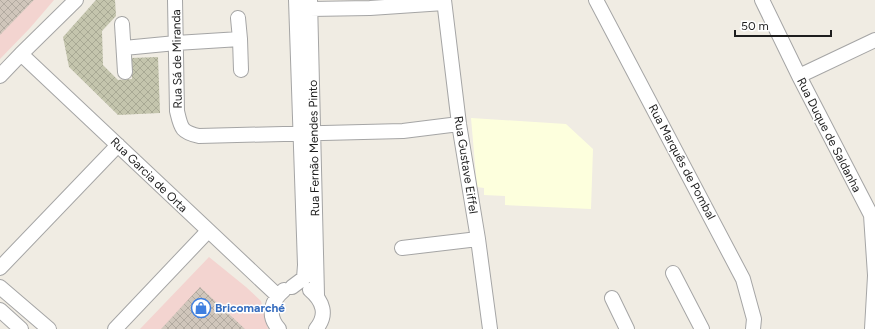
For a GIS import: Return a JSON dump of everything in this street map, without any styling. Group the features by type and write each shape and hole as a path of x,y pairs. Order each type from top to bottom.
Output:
{"street":[{"path":"0,76 76,0"},
{"name":"Rua Sá de Miranda","path":"175,0 177,111 180,125 188,133 199,136 403,131 459,124"},
{"name":"Rua Fernão Mendes Pinto","path":"296,0 307,133 317,295 322,302 323,311 322,320 318,329"},
{"name":"Rua Marquês de Pombal","path":"596,0 743,279 754,319 753,329"},
{"name":"Rua Duque de Saldanha","path":"762,0 799,76 871,215 875,275 872,329"},
{"path":"310,4 370,8 444,2"},
{"name":"Rua Gustave Eiffel","path":"444,2 459,124 478,240 490,329"},
{"name":"Rua Fernão Mendes Pinto","path":"278,296 284,290 292,287 304,278 310,4"},
{"path":"238,18 241,70"},
{"path":"122,24 125,72"},
{"path":"124,48 240,39"},
{"path":"799,76 875,40"},
{"name":"Rua Garcia de Orta","path":"21,54 278,296"},
{"path":"0,268 118,144"},
{"path":"115,329 208,231"},
{"path":"402,248 478,240"},
{"path":"673,273 702,329"},
{"path":"0,286 49,329"},
{"path":"292,287 310,289 317,295"},
{"path":"278,296 273,302 272,311 273,319 279,329"},
{"path":"612,298 627,329"},
{"path":"0,310 21,329"}],"shaded area":[{"path":"0,0 54,0 30,28 0,59"},
{"path":"96,0 115,0 116,16 102,31 103,65 118,80 132,79 131,58 158,57 160,113 118,115 69,67 63,37"},
{"path":"471,118 566,124 593,149 591,209 505,205 505,196 484,195 484,188 477,187"},
{"path":"209,257 261,301 268,329 140,329"}],"building":[{"path":"0,0 34,0 0,35"},
{"name":"Bricomarché","path":"200,287 245,329 161,329"}],"place":[{"name":"Bricomarché","path":"201,308"}]}
